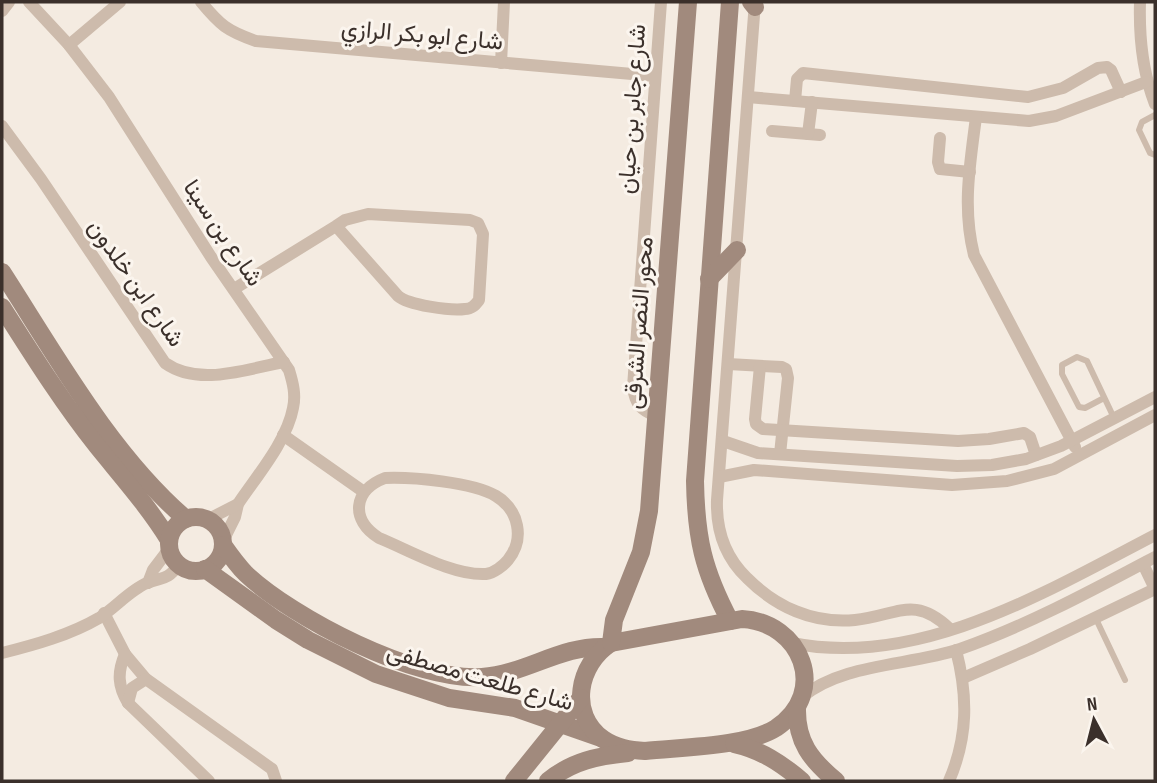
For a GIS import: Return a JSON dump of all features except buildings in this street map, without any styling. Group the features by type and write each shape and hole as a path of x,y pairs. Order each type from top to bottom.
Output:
{"street":[{"path":"2,11 9,2"},
{"name":"شارع بن سينا","path":"29,2 69,45 109,97 289,370 294,387 294,406 289,423 238,504 223,543"},
{"path":"69,45 120,2"},
{"name":"شارع ابو بكر الرازي","path":"201,2 220,25 237,35 256,41 655,76"},
{"path":"501,63 504,2"},
{"name":"شارع جابر بن حيان","path":"656,416 644,411 635,401 633,387 660,2"},
{"name":"محور النصر الشرقى","path":"608,645 614,620 641,552 649,511 688,2"},
{"path":"730,2 695,481 701,554 713,588 730,621"},
{"path":"1140,2 1139,26 1146,82 1155,104"},
{"path":"754,3 717,511 723,543 741,572 769,597 792,610 829,620 863,619 904,608 919,609 934,614 950,629"},
{"path":"795,101 797,79 803,73 1028,97 1063,88 1103,66 1111,70 1121,92"},
{"path":"748,97 1024,121 1042,120 1146,82"},
{"path":"927,113 930,88"},
{"path":"772,131 814,134 812,102"},
{"path":"976,117 967,212 974,255 1080,456"},
{"name":"شارع ابن خلدون","path":"2,126 165,363 186,375 199,376 284,362"},
{"path":"940,138 940,169 970,172"},
{"path":"234,289 345,220 368,214 470,220 478,223 484,234 480,300 463,310 407,302 398,296 336,226"},
{"path":"709,279 737,250"},
{"path":"2,272 79,392 148,482 186,519"},
{"path":"2,307 64,402 139,496 169,545 171,555 179,565 196,571 214,564 223,543 217,528 207,520 193,517 175,527 169,545 148,583"},
{"path":"728,364 782,367 788,373 780,454"},
{"path":"760,366 755,424 763,429 958,440 989,439 1024,433 1030,437 1036,455"},
{"path":"723,441 752,452 957,466 992,465 1036,455 1072,440 1155,397"},
{"path":"719,477 754,470 952,485 979,484 1054,469 1155,415"},
{"path":"283,435 364,492"},
{"path":"892,462 894,438"},
{"path":"385,478 474,486 494,494 511,508 516,519 519,536 514,553 503,566 488,574 466,572 445,565 368,531 359,514 359,504 364,492 376,481 385,478"},
{"name":"شارع بن سينا","path":"207,520 238,504"},
{"path":"792,643 844,649 876,646 950,629 1009,608 1155,535"},
{"name":"شارع طلعت مصطفى","path":"223,543 243,572 314,621 377,652 443,674 483,677 536,665 571,650 730,621 753,620 764,623 784,634 792,643"},
{"path":"548,781 566,767 583,760 723,743 764,734 777,727 799,702 821,683 848,674 956,650 1054,610 1155,558"},
{"path":"963,678 1096,619 1155,589 1143,564"},
{"path":"2,653 72,631 104,614 148,583 171,575 179,565"},
{"name":"شارع طلعت مصطفى","path":"205,569 276,620 376,674 449,698 514,708 628,750 645,751"},
{"path":"104,614 125,654 146,679 272,769 276,781"},
{"path":"792,643 802,663 804,674 796,721 803,747 810,758 836,781"},
{"path":"601,738 588,722 581,698 582,683 586,669 594,657 608,645"},
{"path":"844,649 848,674"},
{"path":"949,781 964,736 966,708 963,678 956,650"},
{"path":"125,654 119,679 128,703 209,781"},
{"path":"128,703 132,688 146,679"},
{"path":"514,781 581,698"},
{"path":"723,743 744,746 764,754 782,764 802,781"}],"lane":[{"path":"1155,115 1142,122 1139,130 1150,153 1155,155"},
{"path":"1104,398 1085,408 1079,407 1062,374 1062,365 1077,357 1087,361 1114,418"},
{"path":"1096,619 1125,680"}]}
